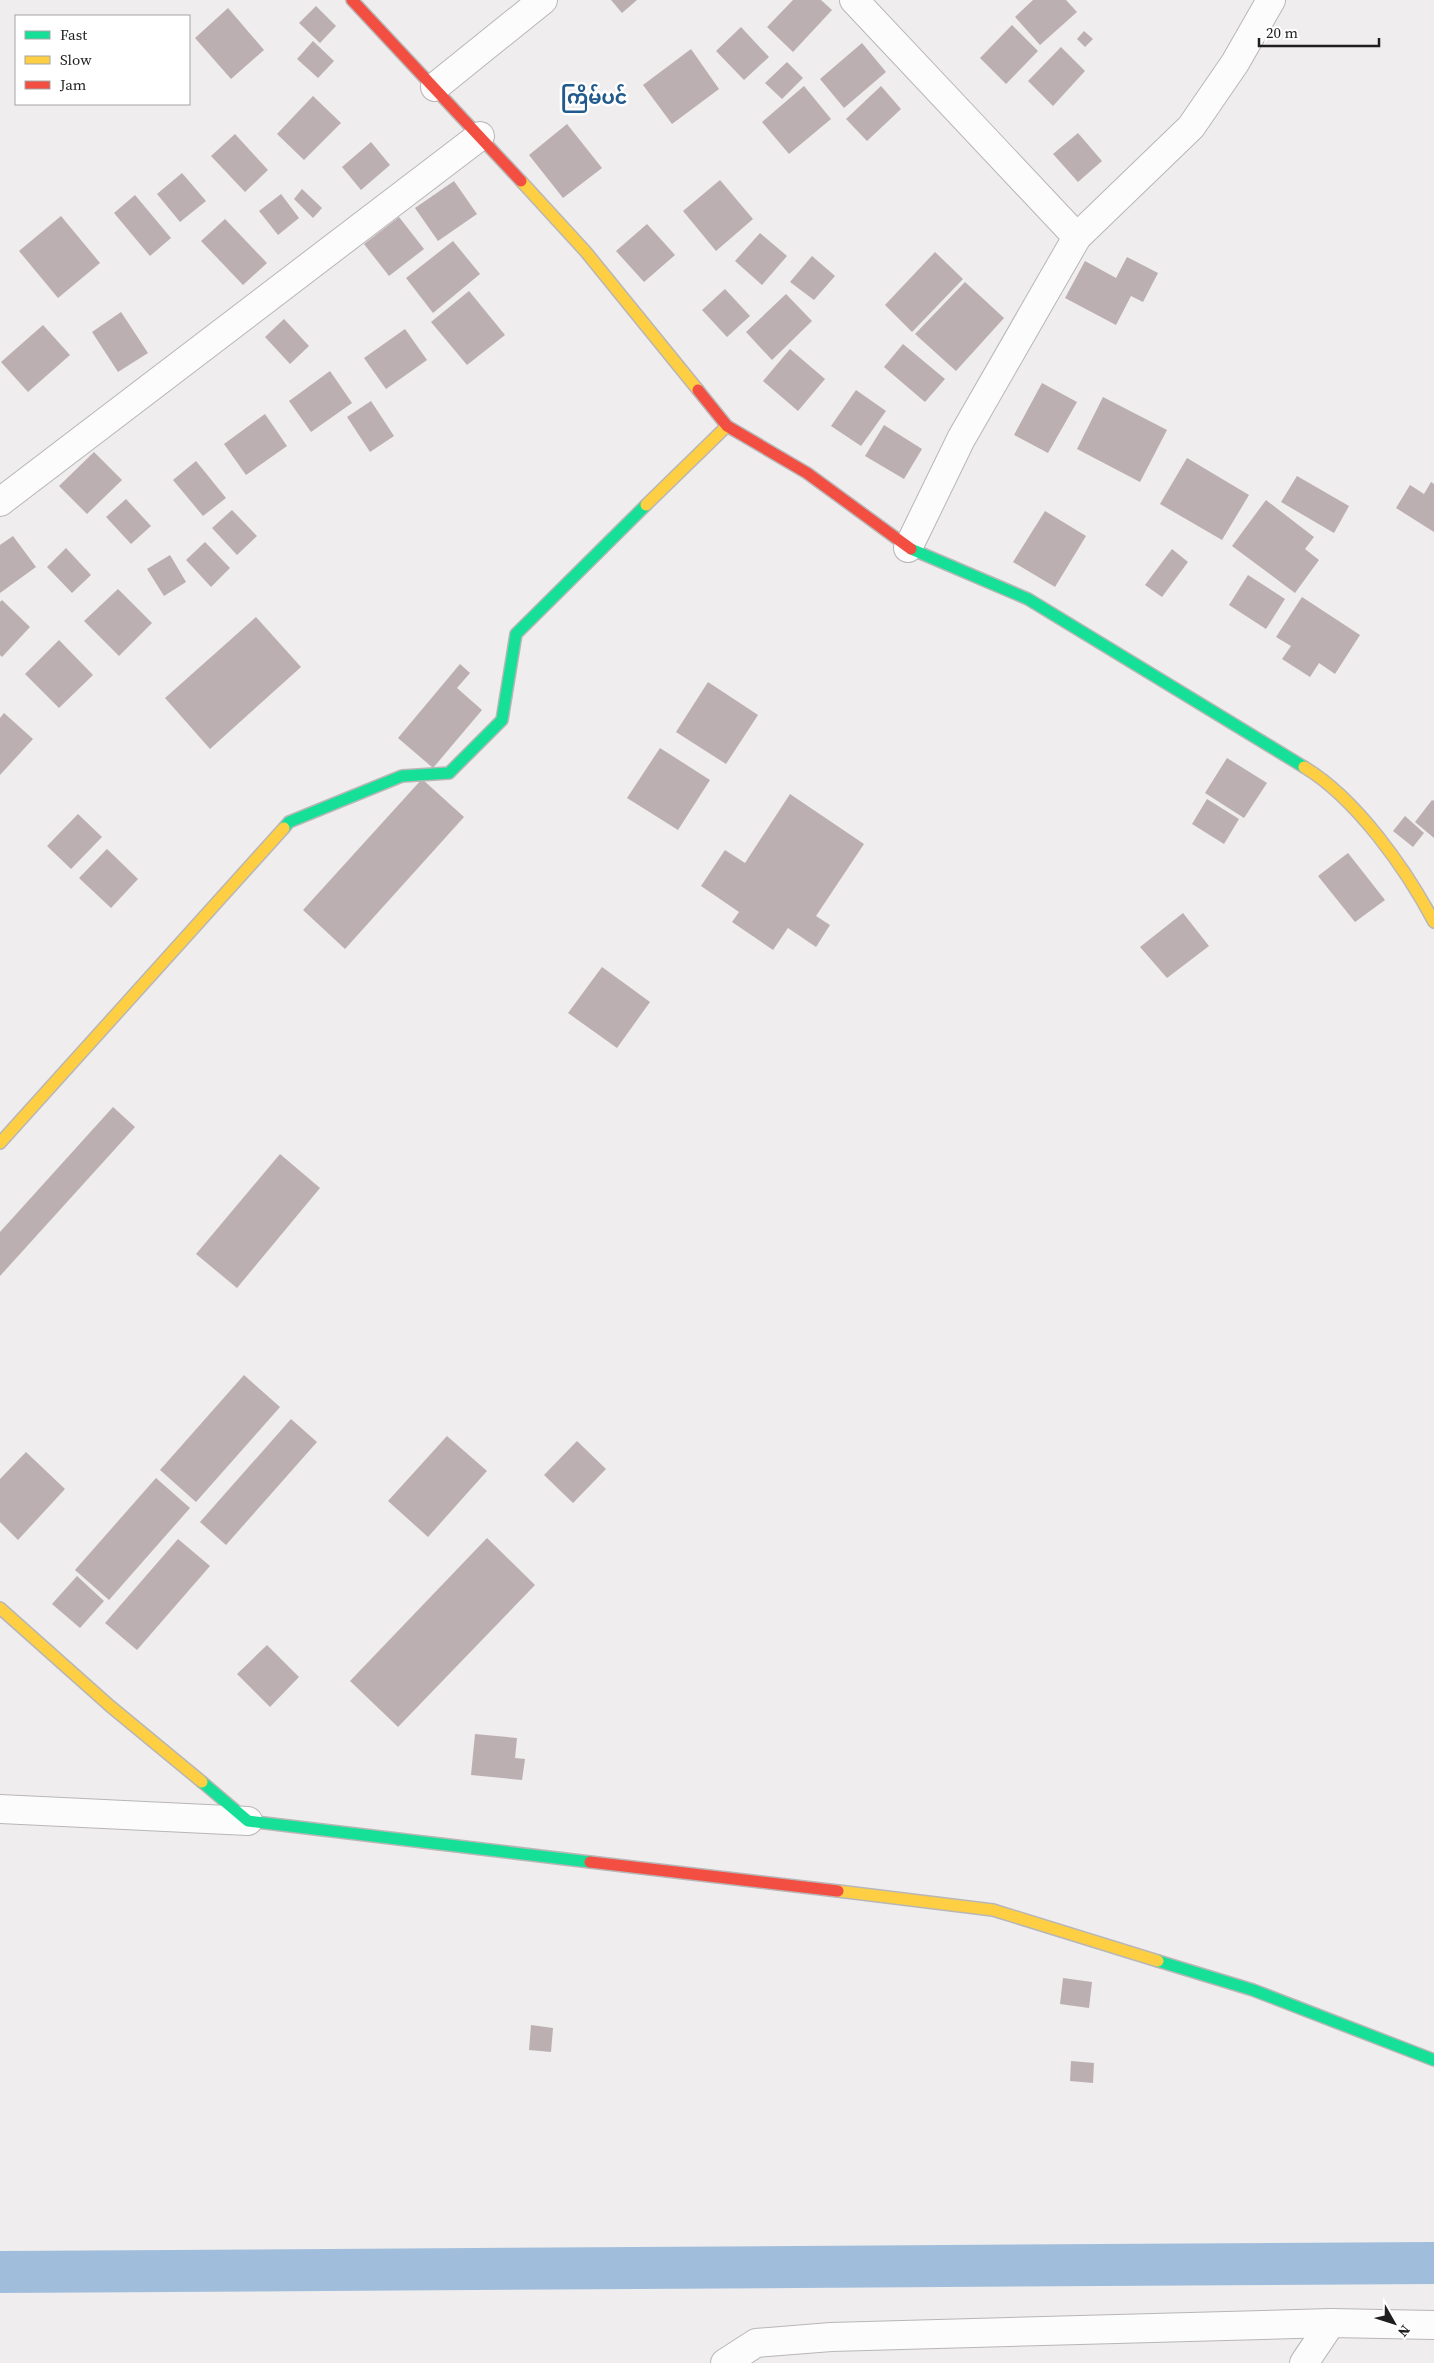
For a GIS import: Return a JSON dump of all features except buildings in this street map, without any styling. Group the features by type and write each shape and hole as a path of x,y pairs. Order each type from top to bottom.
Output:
{"street":[{"path":"352,0 435,87 586,252 727,426 807,473 908,548 1028,599 1322,778 1385,845 1423,898 1434,922"},
{"path":"435,87 543,0"},
{"path":"854,0 1077,237"},
{"path":"908,548 961,439 1077,237 1191,128 1235,64 1271,0"},
{"path":"0,502 480,136"},
{"path":"0,1143 289,822 402,776 449,774 502,720 516,634 727,426"},
{"path":"0,1608 110,1706 248,1821"},
{"path":"0,1809 248,1821 992,1910 1253,1990 1434,2060"},
{"path":"725,2363 756,2343 831,2336 1331,2323 1434,2325"},
{"path":"1304,2363 1331,2323"}],"waterway":[{"path":"0,2272 1434,2263"}],"traffic: fast":[{"path":"284,828 289,822 402,776 449,773 502,720 516,634 646,505"},
{"path":"911,549 1028,599 1304,767"},
{"path":"202,1782 248,1821 590,1862"},
{"path":"1158,1961 1253,1990 1434,2060"}],"traffic: slow":[{"path":"521,181 586,252 698,390"},
{"path":"646,505 727,426"},
{"path":"1304,767 1323,780 1342,797 1378,836 1423,901 1434,922"},
{"path":"0,1143 284,828"},
{"path":"0,1608 110,1706 202,1782"},
{"path":"838,1891 993,1910 1158,1961"}],"traffic: jam":[{"path":"352,0 521,181"},
{"path":"698,390 727,426 807,473 911,549"},
{"path":"590,1862 838,1891"}],"district":[{"name":"ကြိမ်ပင်","path":"594,97"}]}
